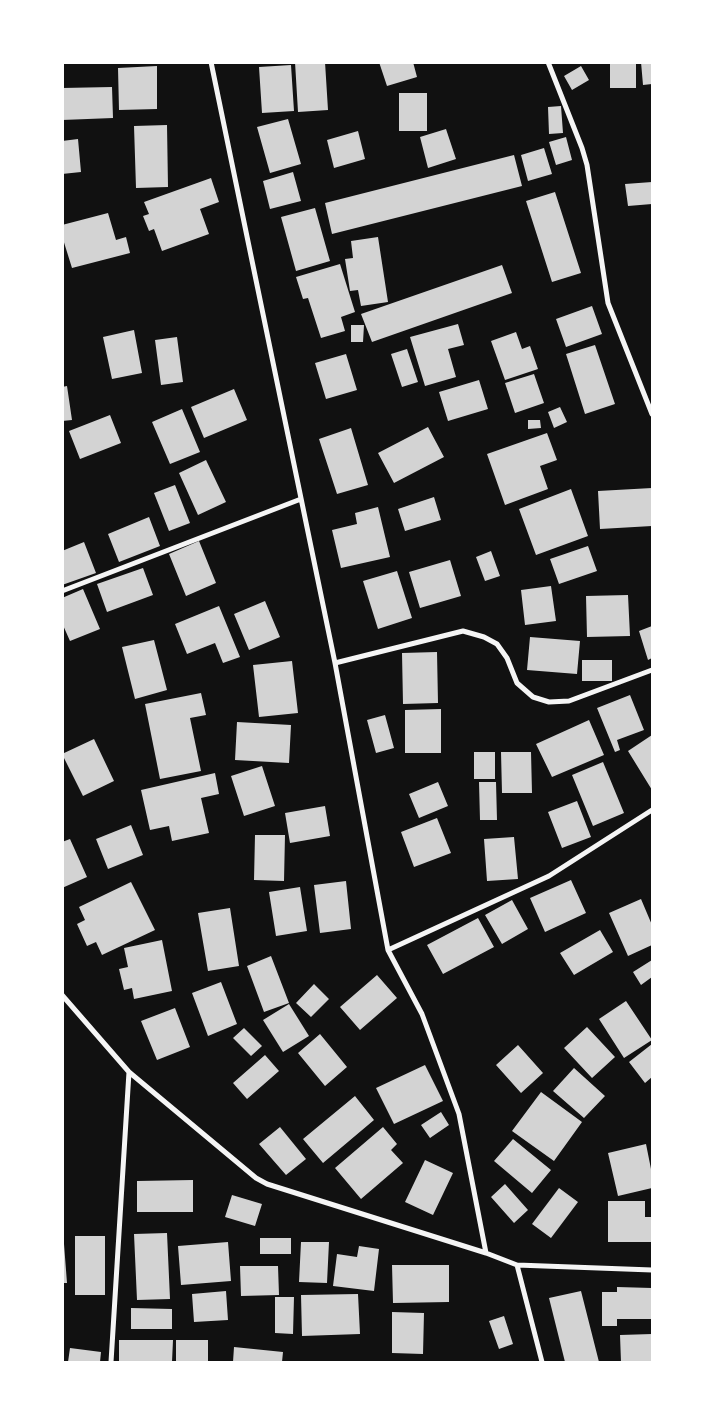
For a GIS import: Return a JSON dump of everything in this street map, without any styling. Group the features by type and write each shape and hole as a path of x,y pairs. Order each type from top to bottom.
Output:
{"street":[{"path":"212,62 335,663 388,950 422,1014 460,1114 486,1253"},
{"path":"548,62 587,165 608,303 652,414"},
{"path":"62,591 301,499"},
{"path":"335,663 463,631 484,637 497,644 507,658 517,683 533,697 550,702 569,701 652,670"},
{"path":"388,950 550,876 652,810"},
{"path":"62,995 129,1072 256,1178 267,1184 486,1253 517,1265 652,1270"},
{"path":"111,1362 129,1072"},
{"path":"517,1265 542,1362"}],"building":[{"path":"295,62 325,62 328,110 298,112"},
{"path":"379,62 413,62 417,77 387,86"},
{"path":"610,62 636,62 636,88 610,88"},
{"path":"641,62 652,62 652,84 643,85"},
{"path":"291,65 294,111 262,113 259,67"},
{"path":"157,66 157,109 119,110 118,68"},
{"path":"581,66 589,80 572,90 564,76"},
{"path":"112,87 113,118 62,120 62,88"},
{"path":"399,93 427,93 427,131 399,131"},
{"path":"561,106 563,133 549,134 548,107"},
{"path":"288,119 301,164 270,173 257,127"},
{"path":"167,125 168,187 136,188 134,126"},
{"path":"446,129 456,159 428,168 420,137"},
{"path":"358,131 365,159 334,168 327,140"},
{"path":"566,137 572,160 556,165 549,142"},
{"path":"78,139 81,172 62,174 62,141"},
{"path":"544,148 552,174 528,181 521,155"},
{"path":"514,155 522,186 332,234 325,203"},
{"path":"293,172 301,201 270,209 263,181"},
{"path":"211,178 219,202 200,209 209,234 162,251 154,229 149,231 143,216 149,214 144,202"},
{"path":"652,182 652,204 628,206 625,184"},
{"path":"555,192 581,273 552,282 526,201"},
{"path":"315,208 330,261 296,271 281,217"},
{"path":"108,213 116,240 126,237 130,253 72,268 62,236 62,225"},
{"path":"378,237 388,302 361,306 358,290 350,291 345,259 353,258 351,241"},
{"path":"340,264 355,312 341,317 345,331 321,338 308,298 303,299 296,277"},
{"path":"502,265 512,293 372,342 361,314"},
{"path":"592,306 602,334 566,347 556,319"},
{"path":"458,324 464,345 448,349 456,377 425,386 410,337"},
{"path":"351,325 364,325 363,342 351,342"},
{"path":"134,330 142,373 112,379 103,337"},
{"path":"516,332 522,349 530,346 538,369 505,380 491,341"},
{"path":"177,337 183,382 161,385 155,340"},
{"path":"595,345 615,404 585,414 566,354"},
{"path":"407,349 418,382 402,387 391,354"},
{"path":"346,354 357,390 326,399 315,363"},
{"path":"534,374 544,403 515,413 505,383"},
{"path":"479,380 488,409 448,421 439,392"},
{"path":"67,386 72,420 62,421 62,387"},
{"path":"234,389 247,420 204,438 191,407"},
{"path":"560,407 567,422 554,428 548,412"},
{"path":"182,409 200,452 170,464 152,422"},
{"path":"110,415 121,443 80,459 69,431"},
{"path":"528,420 540,420 541,428 528,429"},
{"path":"428,427 444,457 394,483 378,453"},
{"path":"351,428 368,485 337,494 319,439"},
{"path":"547,433 557,460 540,466 548,489 505,505 487,454"},
{"path":"206,460 226,502 198,515 179,473"},
{"path":"175,485 190,523 169,531 154,493"},
{"path":"652,488 652,526 600,529 598,491"},
{"path":"571,489 588,536 536,555 519,509"},
{"path":"434,497 441,520 405,531 398,509"},
{"path":"378,507 390,557 341,568 332,530 357,524 355,513"},
{"path":"149,517 160,546 119,562 108,534"},
{"path":"199,541 216,583 186,596 169,554"},
{"path":"84,542 96,573 62,585 62,551"},
{"path":"588,546 597,571 559,584 550,559"},
{"path":"491,551 500,576 485,581 476,557"},
{"path":"450,560 461,596 420,608 409,572"},
{"path":"143,568 153,595 107,612 97,584"},
{"path":"397,571 412,618 378,629 363,581"},
{"path":"551,586 556,621 525,625 521,590"},
{"path":"83,589 100,629 70,641 62,623 62,598"},
{"path":"628,595 630,636 587,637 586,596"},
{"path":"265,601 280,637 249,650 234,614"},
{"path":"219,606 240,657 223,663 215,643 187,654 175,624"},
{"path":"652,626 652,658 648,660 639,631"},
{"path":"530,637 580,641 577,674 527,670"},
{"path":"154,640 167,690 135,699 122,647"},
{"path":"437,652 438,703 403,704 402,653"},
{"path":"582,660 612,660 612,681 582,681"},
{"path":"292,661 298,713 259,717 253,665"},
{"path":"201,693 206,715 190,718 201,771 160,779 145,704"},
{"path":"630,695 644,730 617,740 620,750 615,752 597,708"},
{"path":"441,709 441,753 405,753 405,710"},
{"path":"385,715 394,748 376,753 367,720"},
{"path":"589,720 604,755 552,777 536,744"},
{"path":"237,722 291,725 289,763 235,760"},
{"path":"652,735 652,790 628,751"},
{"path":"94,739 114,781 83,796 62,754"},
{"path":"474,752 495,752 495,779 474,779"},
{"path":"501,752 531,752 532,793 502,793"},
{"path":"603,762 624,813 593,826 572,775"},
{"path":"262,766 275,806 244,816 231,776"},
{"path":"215,773 219,794 201,798 209,833 172,841 169,826 150,830 141,790"},
{"path":"438,782 448,806 419,818 409,794"},
{"path":"479,782 496,782 497,820 480,820"},
{"path":"577,801 591,837 562,848 548,812"},
{"path":"325,806 330,836 290,843 285,813"},
{"path":"437,818 451,853 414,867 401,832"},
{"path":"131,825 143,855 108,869 96,839"},
{"path":"255,835 285,835 284,881 254,880"},
{"path":"514,837 518,879 487,881 484,839"},
{"path":"70,839 87,877 62,888 62,842"},
{"path":"571,880 586,913 545,932 530,898"},
{"path":"346,881 351,929 320,933 314,885"},
{"path":"131,882 155,930 102,955 96,942 87,946 77,924 85,920 79,907"},
{"path":"300,887 307,931 276,936 269,892"},
{"path":"641,899 652,925 652,945 628,956 609,913"},
{"path":"512,900 528,929 502,944 485,915"},
{"path":"230,908 239,966 208,971 198,913"},
{"path":"478,918 494,947 443,974 427,945"},
{"path":"600,930 613,952 574,975 560,953"},
{"path":"162,940 172,991 134,999 132,988 124,990 119,969 128,967 124,948"},
{"path":"271,956 289,1003 264,1012 247,966"},
{"path":"652,960 652,977 641,985 633,972"},
{"path":"377,975 397,998 360,1030 340,1007"},
{"path":"221,982 237,1024 208,1036 192,993"},
{"path":"314,984 329,999 311,1017 296,1003"},
{"path":"626,1001 652,1040 624,1058 599,1019"},
{"path":"289,1004 309,1036 283,1052 263,1020"},
{"path":"175,1008 190,1047 157,1060 141,1021"},
{"path":"587,1027 615,1057 592,1078 564,1048"},
{"path":"244,1028 262,1046 251,1056 233,1038"},
{"path":"320,1034 347,1067 325,1086 298,1053"},
{"path":"652,1044 652,1077 645,1083 629,1062"},
{"path":"518,1045 543,1073 521,1093 496,1065"},
{"path":"265,1055 279,1071 247,1099 233,1083"},
{"path":"425,1065 443,1101 394,1124 376,1088"},
{"path":"574,1068 605,1096 584,1118 553,1091"},
{"path":"541,1092 582,1122 554,1161 512,1131"},
{"path":"355,1096 374,1120 323,1163 303,1139"},
{"path":"441,1112 449,1125 430,1138 421,1125"},
{"path":"280,1127 306,1159 286,1175 259,1144"},
{"path":"383,1127 397,1144 391,1150 403,1163 361,1199 335,1168"},
{"path":"513,1139 551,1170 532,1193 494,1161"},
{"path":"646,1144 652,1174 652,1188 618,1196 608,1153"},
{"path":"425,1160 453,1173 433,1215 405,1202"},
{"path":"193,1180 193,1212 137,1212 137,1181"},
{"path":"505,1184 528,1210 514,1223 491,1197"},
{"path":"559,1188 578,1202 551,1238 532,1224"},
{"path":"232,1195 262,1204 255,1226 225,1217"},
{"path":"608,1201 645,1201 645,1217 652,1217 652,1242 608,1242"},
{"path":"167,1233 170,1299 137,1300 134,1234"},
{"path":"75,1236 105,1236 105,1295 75,1295"},
{"path":"260,1238 291,1238 291,1254 260,1254"},
{"path":"228,1242 231,1281 181,1285 178,1246"},
{"path":"301,1242 329,1242 327,1283 299,1282"},
{"path":"62,1244 64,1244 67,1283 62,1283"},
{"path":"359,1246 379,1249 374,1291 333,1286 337,1254 357,1257"},
{"path":"392,1265 449,1265 449,1302 393,1303"},
{"path":"240,1266 278,1266 279,1295 241,1296"},
{"path":"617,1287 652,1288 652,1319 617,1319 617,1326 602,1326 602,1292 617,1292"},
{"path":"226,1291 228,1320 194,1322 192,1294"},
{"path":"581,1291 599,1362 565,1362 549,1298"},
{"path":"358,1294 360,1334 302,1336 301,1295"},
{"path":"275,1297 294,1297 293,1334 275,1333"},
{"path":"131,1308 172,1309 172,1329 131,1329"},
{"path":"392,1312 424,1313 423,1354 392,1353"},
{"path":"504,1316 513,1344 499,1349 489,1321"},
{"path":"652,1334 652,1362 621,1362 620,1335"},
{"path":"119,1340 173,1340 172,1362 119,1362"},
{"path":"176,1340 208,1340 208,1362 176,1362"},
{"path":"234,1347 283,1352 282,1362 233,1362"},
{"path":"70,1348 101,1352 100,1362 68,1362"}]}
